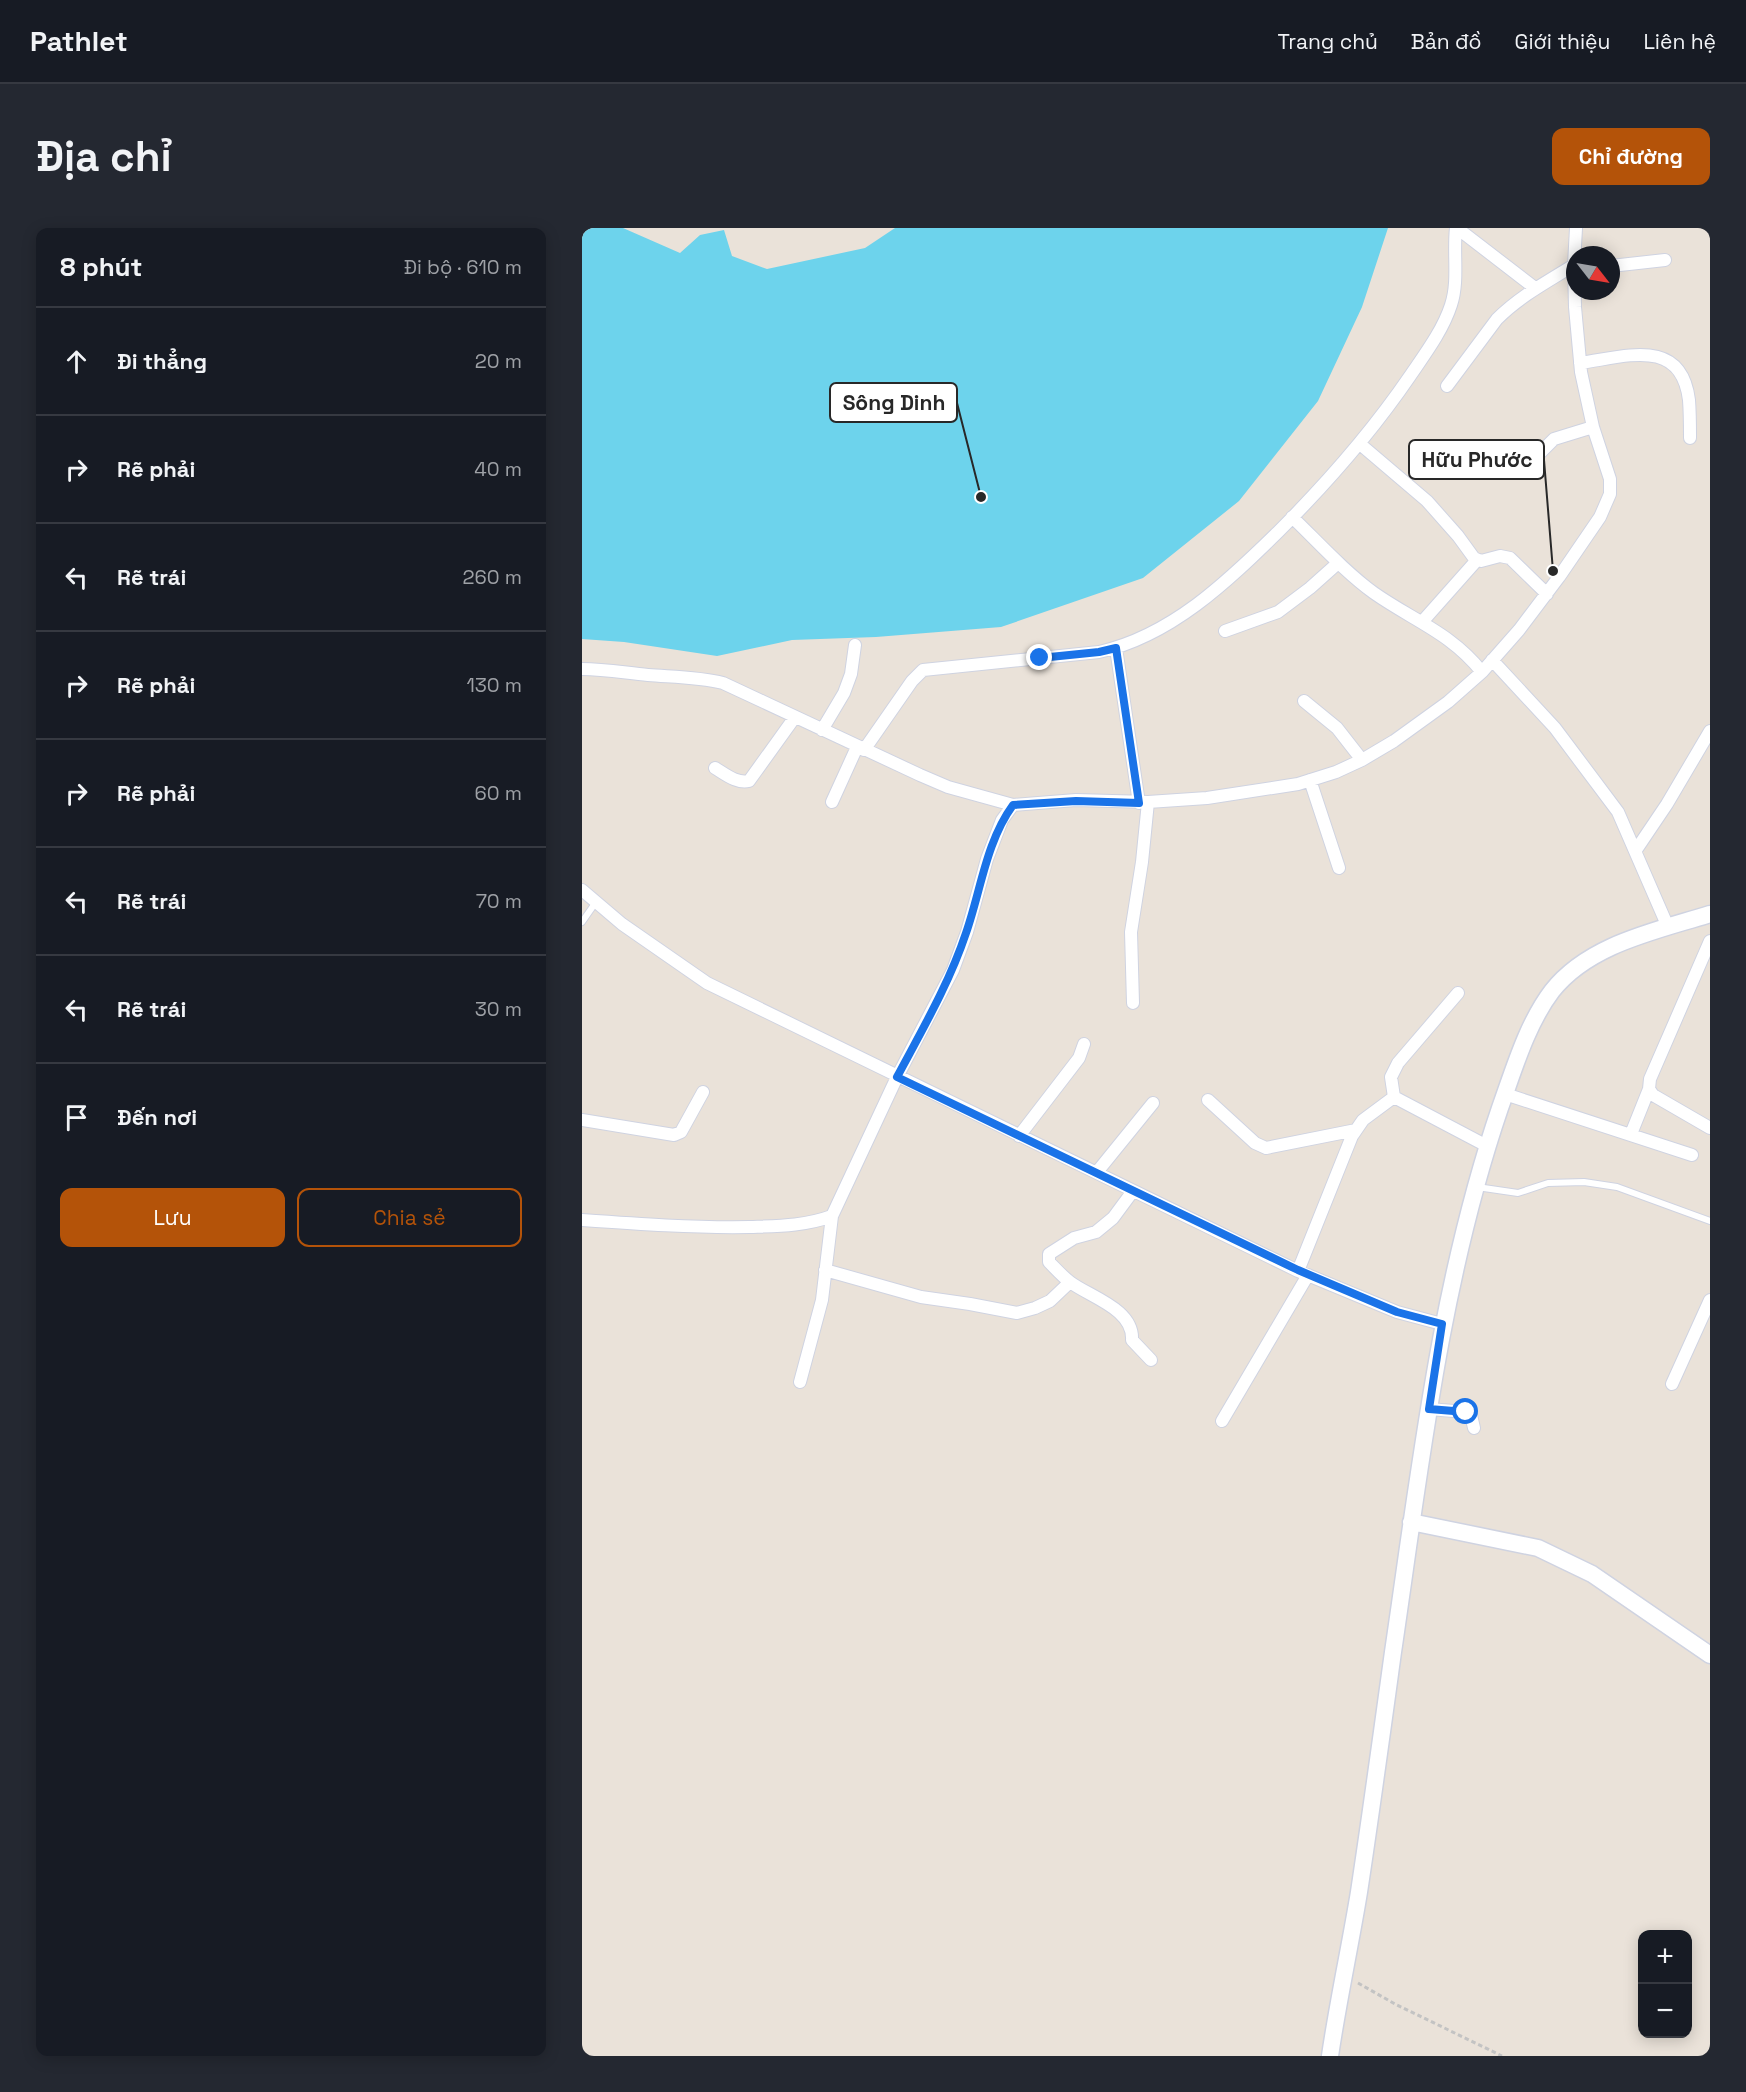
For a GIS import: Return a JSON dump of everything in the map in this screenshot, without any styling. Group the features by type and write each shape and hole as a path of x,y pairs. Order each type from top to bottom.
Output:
{"street":[{"path":"1457,228 1535,288"},
{"path":"832,802 861,748 923,670 1089,653 1116,648 1159,629 1225,581 1292,517 1360,444 1383,416 1428,349 1451,307 1454,293 1457,228"},
{"path":"1575,246 1576,228"},
{"path":"1620,265 1665,260"},
{"path":"1447,386 1497,319 1521,297 1535,288 1566,275"},
{"path":"582,669 620,670 723,683 948,787 1013,805 1207,798 1298,784 1336,772 1362,760 1418,725 1482,672 1547,594 1600,517 1610,494 1610,479 1593,427 1580,363 1576,300"},
{"path":"1580,363 1640,354 1663,358 1674,364 1684,380 1689,399 1690,438"},
{"path":"1531,462 1554,440 1593,427"},
{"path":"1360,444 1427,501 1451,526 1477,560 1487,561 1500,556 1510,558 1547,594"},
{"path":"1292,517 1373,592 1458,645 1482,672"},
{"path":"1422,622 1477,560"},
{"path":"1225,631 1278,612 1310,588 1338,562"},
{"path":"822,730 844,693 851,675 855,645"},
{"path":"1116,648 1144,802 1142,862 1131,932 1132,1002"},
{"path":"1492,660 1555,728 1607,796 1625,825 1668,927"},
{"path":"1304,701 1337,728 1362,760"},
{"path":"715,768 744,783 749,781 795,717"},
{"path":"1636,850 1667,804 1710,731"},
{"path":"1310,780 1339,868"},
{"path":"800,1382 822,1300 832,1216 897,1077 953,970 967,932 987,859 1002,820 1013,805"},
{"path":"582,890 622,924 707,983 1303,1273 1397,1312 1442,1324"},
{"path":"1330,2056 1360,1882 1411,1522 1442,1324 1487,1146 1519,1056 1535,1020 1551,992 1574,968 1589,958 1612,948 1710,914"},
{"path":"1631,1134 1649,1089 1650,1079 1710,941"},
{"path":"1394,1097 1391,1077 1398,1063 1458,993"},
{"path":"1019,1136 1079,1058 1084,1044"},
{"path":"1649,1089 1653,1095 1710,1127"},
{"path":"582,1120 674,1135 681,1132 703,1092"},
{"path":"1505,1094 1692,1155"},
{"path":"1394,1097 1487,1146"},
{"path":"1222,1421 1303,1273 1352,1136 1363,1120 1394,1097"},
{"path":"1208,1100 1255,1143 1266,1148 1356,1130"},
{"path":"1097,1173 1153,1103"},
{"path":"1133,1191 1113,1218 1096,1233 1074,1238 1049,1254 1049,1262 1070,1282 1110,1306 1128,1322 1132,1330 1132,1340 1151,1360"},
{"path":"582,1220 710,1228 795,1225 814,1223 832,1216"},
{"path":"825,1270 921,1297 1017,1313 1050,1301 1070,1282"},
{"path":"1672,1384 1710,1300"},
{"path":"1429,1409 1466,1412 1471,1415 1474,1428"},
{"path":"1411,1522 1538,1548 1592,1574 1710,1655"}],"lane":[{"path":"582,922 596,902"},
{"path":"1476,1187 1518,1193 1548,1183 1584,1182 1617,1187 1710,1221"}],"path":[{"path":"1343,1975 1395,2004 1502,2056"}],"water":[{"path":"582,228 623,228 680,253 700,235 724,230 732,256 767,269 865,248 895,228 1388,228 1362,307 1318,401 1239,501 1143,578 1001,627 876,637 792,640 717,656 624,642 582,639"}],"place":[{"name":"Sông Dinh","path":"981,497"},
{"name":"Hữu Phước","path":"1553,571"}],"route":[{"path":"1040,658 1116,648 1139,803 1076,801 1013,805 1002,820 987,859 967,932 953,970 897,1077 1298,1270 1397,1312 1442,1324 1429,1409 1466,1412"}]}
